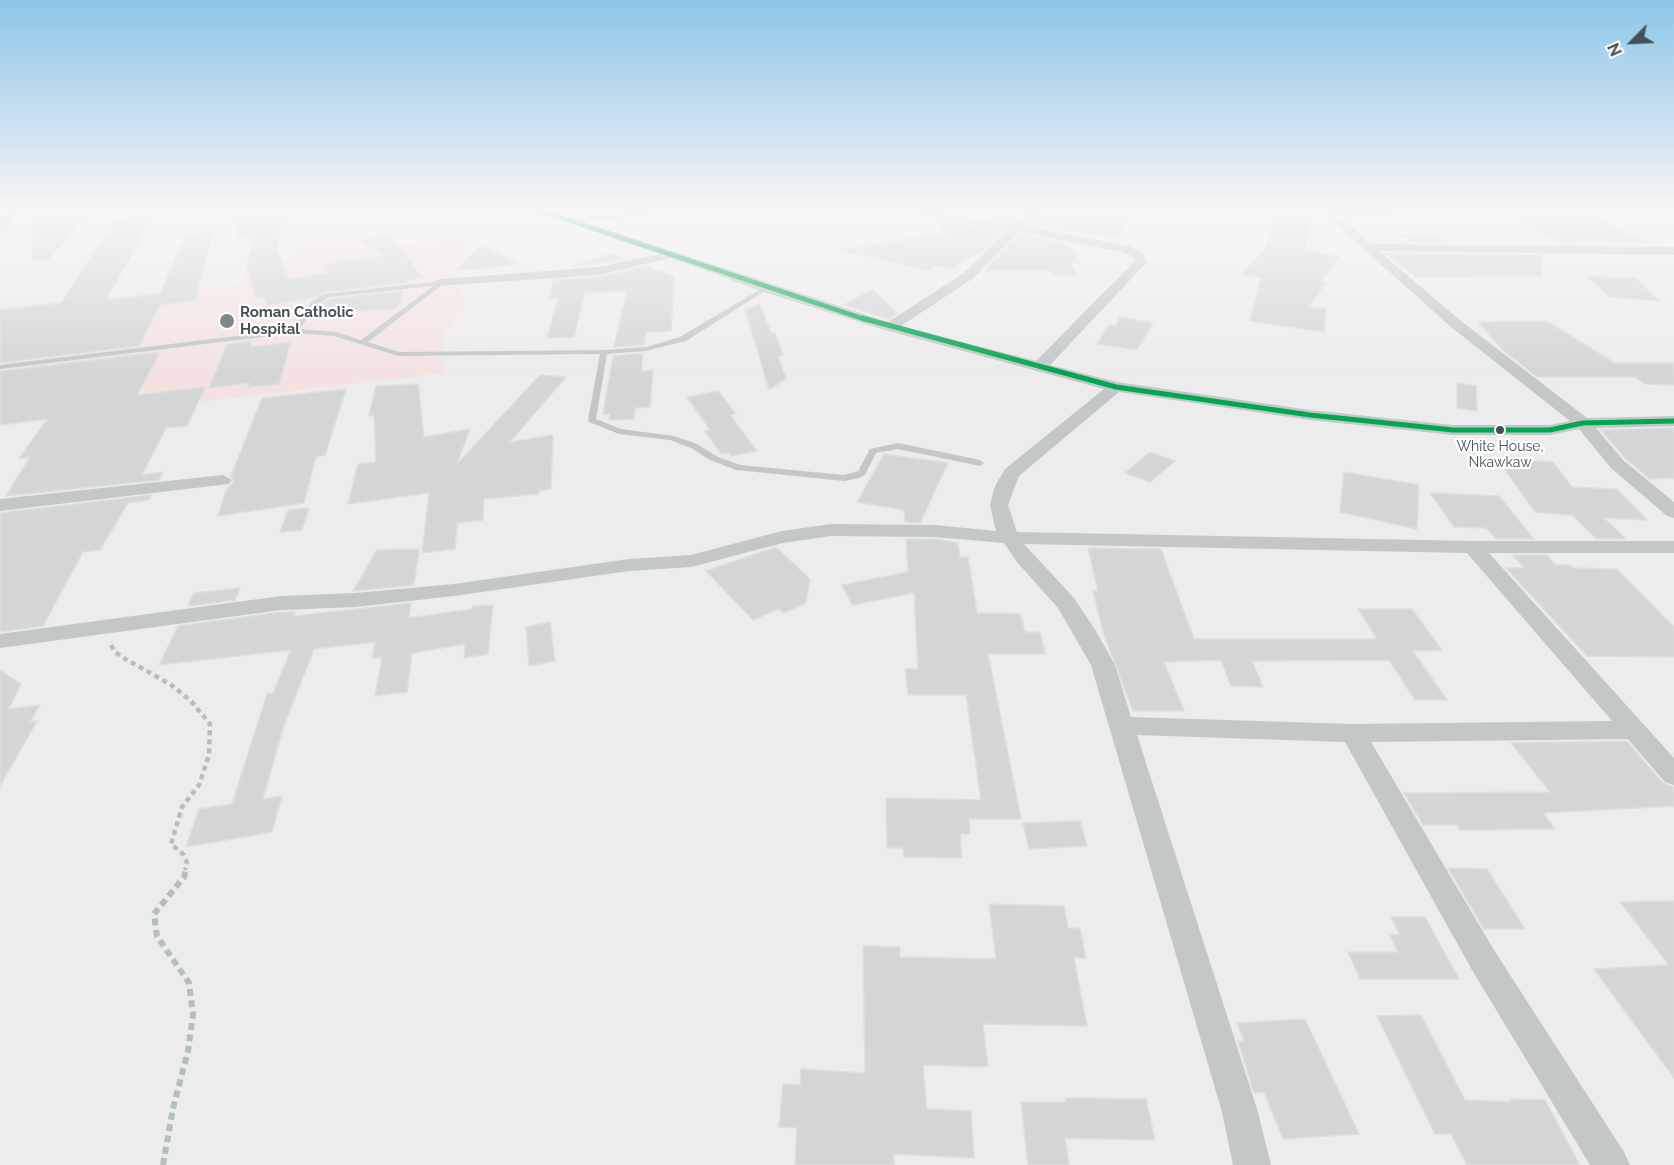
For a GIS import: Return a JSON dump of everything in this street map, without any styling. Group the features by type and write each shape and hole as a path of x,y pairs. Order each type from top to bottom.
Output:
{"street":[{"path":"441,283 599,271 635,264"},
{"path":"700,264 890,327 1116,387 1310,416 1453,430 1550,430 1583,423 1674,421"},
{"path":"890,327 968,276 980,264"},
{"path":"1039,367 1139,264"},
{"path":"1386,264 1456,324 1583,423 1617,464 1674,512"},
{"path":"1116,387 1059,431 1011,473 1004,486 999,505 1003,525 1010,538 1024,558 1066,603 1085,631 1103,665 1240,1112 1252,1165"},
{"path":"0,505 223,480"},
{"path":"0,641 281,603 356,600 454,590 629,565 691,561 782,537 831,530 935,531 1010,538 1473,547 1674,547"},
{"path":"1473,547 1674,775"},
{"path":"1122,726 1353,733 1633,730"},
{"path":"1353,733 1483,960 1611,1165"}],"lane":[{"path":"295,331 312,304 327,295 441,283"},
{"path":"362,344 441,283"},
{"path":"0,367 295,331 335,334 398,354 604,352 646,349 683,339 766,288"},
{"path":"604,352 592,420 619,431 670,438 694,446 713,458 739,468 850,477 862,473 873,451 898,447 910,447 980,463"}],"path":[{"path":"101,628 115,652 170,684 191,701 210,724 209,755 199,785 182,807 171,843 183,854 187,863 184,877 154,914 157,936 177,962 189,983 193,1015 188,1051 173,1108 162,1165"}],"shaded area":[{"name":"Roman Catholic Hospital","path":"290,264 454,264 449,270 459,281 465,307 444,335 441,361 443,373 0,426 0,307 244,284 244,273 290,267"}],"building":[{"path":"86,264 126,264 106,300 160,294 173,264 204,264 195,300 160,305 139,346 0,363 0,310 61,303"},
{"path":"247,264 283,264 289,279 328,273 324,265 328,264 412,264 423,278 406,280 406,283 325,292 316,297 267,305 264,296 256,298"},
{"path":"462,264 510,264 480,269 458,269"},
{"path":"901,264 959,264 951,269 936,266 929,271"},
{"path":"990,264 1072,264 1077,275 1054,275 1052,271 987,271 986,268"},
{"path":"1250,264 1334,264 1320,282 1325,283 1310,307 1326,309 1324,332 1250,321 1261,278 1241,274"},
{"path":"1400,264 1542,264 1542,276 1416,277"},
{"path":"646,266 674,277 671,331 646,332 644,345 614,347 627,291 585,292 574,337 547,338 558,298 550,298 553,280 599,277"},
{"path":"1587,276 1636,278 1659,301 1610,297"},
{"path":"872,289 897,313 889,319 844,305"},
{"path":"403,291 398,308 336,313 334,317 311,319 317,306 330,299"},
{"path":"760,304 771,333 775,333 783,355 778,356 786,379 769,389 745,309"},
{"path":"1120,317 1153,323 1137,350 1097,344 1109,325 1115,326"},
{"path":"1547,321 1618,365 1615,363 1674,363 1674,385 1645,384 1635,377 1537,377 1503,350 1478,322"},
{"path":"252,341 250,347 291,342 279,384 248,387 250,383 209,388 227,344"},
{"path":"160,352 137,395 205,387 187,426 166,428 142,475 163,472 159,480 6,496 30,457 19,459 47,419 0,425 0,371"},
{"path":"643,353 641,371 653,370 650,407 635,408 634,419 609,420 610,414 603,415 613,356"},
{"path":"540,375 566,377 510,442 553,435 551,489 539,491 539,494 484,499 483,520 457,523 455,549 422,553 429,493 348,504 358,464 376,462 374,415 369,416 376,386 418,384 424,437 470,429 457,464"},
{"path":"1457,383 1476,386 1477,411 1457,408"},
{"path":"346,389 325,455 316,457 304,503 218,516 226,491 234,481 231,476 262,398"},
{"path":"718,391 736,414 730,415 757,451 731,456 729,453 721,454 705,431 710,430 687,397"},
{"path":"1674,428 1674,478 1650,479 1625,458 1601,430"},
{"path":"1150,452 1175,461 1150,482 1125,473"},
{"path":"884,454 948,463 920,523 905,522 904,510 857,502"},
{"path":"1519,460 1553,462 1572,487 1617,489 1647,520 1604,518 1626,539 1597,539 1572,515 1535,512 1501,464 1523,466"},
{"path":"1344,472 1419,485 1417,529 1340,512"},
{"path":"1430,493 1499,496 1534,539 1496,539 1486,528 1454,527"},
{"path":"151,495 149,500 128,503 100,550 83,552 43,626 0,632 0,513"},
{"path":"309,508 302,530 280,532 288,510"},
{"path":"906,539 935,539 958,543 960,557 968,557 977,613 1020,614 1025,632 1040,632 1045,654 988,654 1021,819 969,819 970,834 960,834 962,858 904,857 903,848 887,848 886,798 981,800 966,695 908,695 905,669 918,669 914,593 852,605 842,585 908,572"},
{"path":"776,547 810,579 806,603 784,613 779,609 753,620 706,571"},
{"path":"1088,548 1161,549 1194,639 1377,639 1358,609 1412,609 1442,650 1413,651 1447,700 1415,700 1389,660 1252,661 1263,687 1231,686 1221,660 1164,662 1184,711 1133,711 1104,635 1093,591 1098,591"},
{"path":"419,549 414,585 353,591 377,550"},
{"path":"1512,555 1547,555 1555,565 1570,565 1573,568 1617,569 1674,627 1674,657 1587,656 1506,568 1525,568"},
{"path":"240,588 235,600 188,606 194,593"},
{"path":"411,603 409,618 472,609 473,606 493,605 488,654 464,658 465,644 412,653 407,692 375,696 382,657 372,659 375,642 314,649 283,728 263,799 282,796 272,832 186,847 199,809 232,804 267,694 273,693 291,650 159,665 178,626 281,612 296,612 294,616"},
{"path":"550,622 555,661 529,666 526,627"},
{"path":"0,670 21,684 9,709 40,705 30,722 37,721 0,786"},
{"path":"1627,741 1663,783 1674,787 1674,806 1543,813 1555,829 1460,830 1457,825 1423,825 1404,793 1550,792 1511,743"},
{"path":"1080,821 1087,846 1029,849 1023,823"},
{"path":"1448,868 1487,869 1525,929 1484,929"},
{"path":"1674,901 1674,1078 1594,969 1669,965 1620,902"},
{"path":"989,904 1064,906 1068,928 1080,928 1086,958 1074,958 1087,1026 983,1024 988,1067 923,1065 927,1109 971,1111 974,1158 894,1154 894,1165 795,1165 797,1128 779,1127 783,1084 800,1085 801,1069 865,1073 863,946 900,947 900,957 996,959"},
{"path":"1391,917 1425,917 1459,979 1360,979 1348,952 1398,952 1390,935 1400,935"},
{"path":"1421,1015 1465,1100 1512,1102 1511,1099 1545,1100 1580,1165 1467,1165 1451,1134 1435,1134 1377,1016"},
{"path":"1305,1019 1359,1134 1283,1139 1264,1092 1254,1093 1238,1041 1244,1041 1237,1023"},
{"path":"1065,1098 1146,1099 1155,1140 1065,1138 1069,1165 1028,1165 1021,1102 1066,1102"}],"transit line":[{"path":"700,264 890,327 1116,387 1310,415 1453,430 1550,430 1583,423 1674,421"}],"place":[{"name":"Roman Catholic Hospital","path":"227,321"},
{"name":"White House, Nkawkaw","path":"1500,430"}]}
